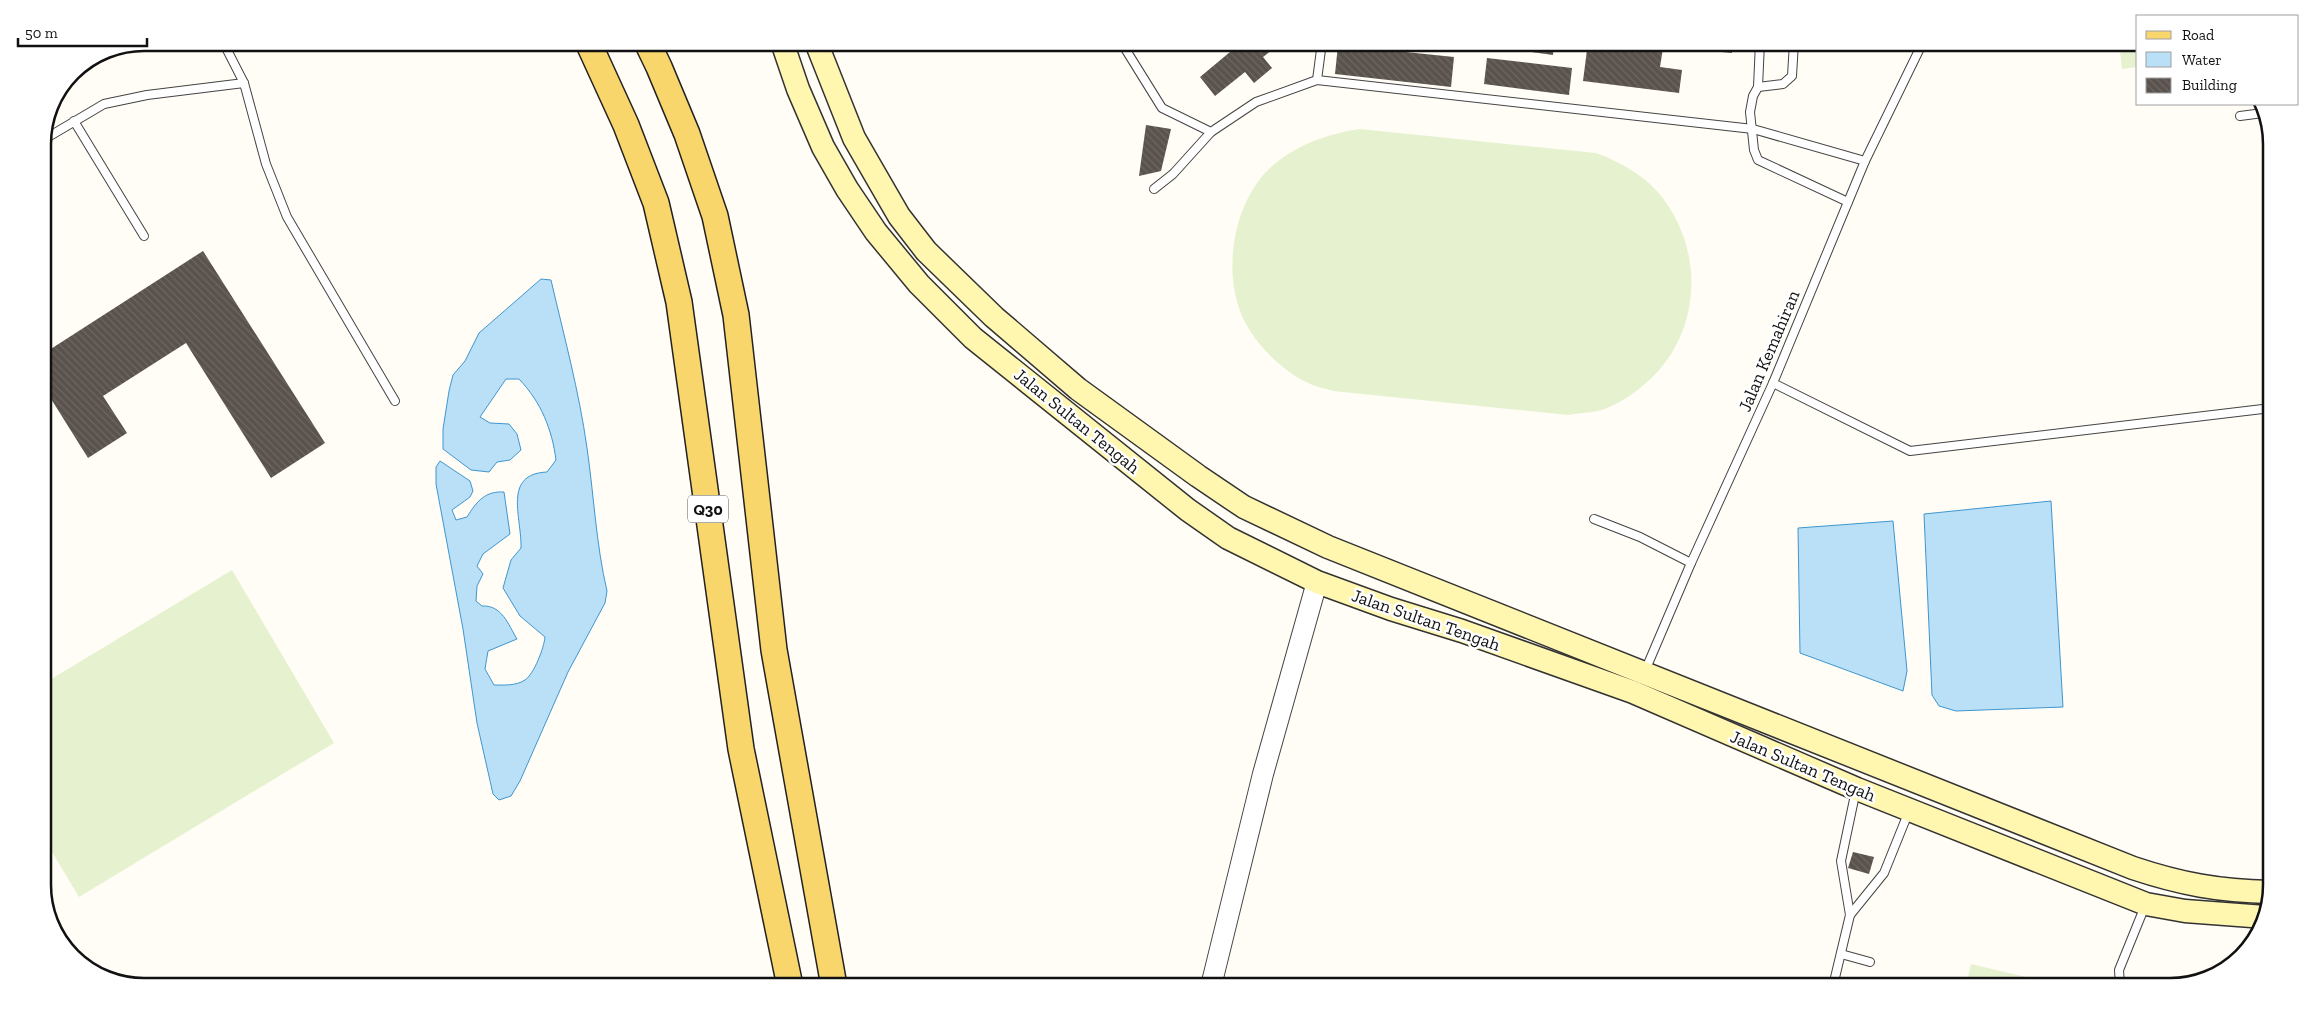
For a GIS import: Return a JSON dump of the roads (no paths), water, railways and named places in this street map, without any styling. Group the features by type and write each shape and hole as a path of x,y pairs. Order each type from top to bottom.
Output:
{"main road":[{"name":"Q30","path":"592,51 626,126 656,203 679,302 741,749 788,978"},
{"path":"651,51 687,134 715,216 736,315 774,650 833,978"},
{"name":"Jalan Sultan Tengah","path":"785,51 798,89 823,147 847,190 876,232 940,307 973,338 1188,510 1228,538 1317,582 1633,692 1909,811 2146,904 2185,911 2258,916"},
{"name":"Jalan Sultan Tengah","path":"820,51 854,138 899,216 926,251 994,317 1078,389 1244,506 1328,547 2132,868 2175,882 2228,891 2262,892"}],"street":[{"path":"1213,978 1263,774 1317,582"}],"lane":[{"path":"227,51 244,83 266,164 287,217 395,401"},
{"path":"1126,51 1162,108 1211,132"},
{"path":"1317,80 1321,51"},
{"path":"1760,51 1758,87 1753,96 1750,112 1754,150 1758,160 1848,202"},
{"path":"1758,87 1783,84 1792,76 1793,51"},
{"name":"Jalan Kemahiran","path":"1644,673 1691,563 1773,383 1865,160 1919,51"},
{"path":"1154,189 1173,174 1211,132 1256,102 1317,80 1753,130 1865,160"},
{"path":"52,135 104,104 147,95 244,83"},
{"path":"2240,116 2258,114"},
{"path":"74,121 144,236"},
{"path":"1773,383 1910,451 2263,409"},
{"path":"1594,519 1640,536 1691,563"},
{"path":"1835,978 1850,915 1841,861 1857,789"},
{"path":"1850,915 1884,873 1909,811"},
{"path":"2120,978 2119,970 2146,904"},
{"path":"1841,954 1870,962"}],"water":[{"path":"541,279 551,280 576,385 584,427 598,538 607,591 605,603 568,672 520,781 511,796 499,800 493,794 477,723 463,629 436,484 436,467 440,461 470,481 473,491 470,497 452,510 456,520 467,517 474,506 487,495 504,492 510,534 483,554 477,566 483,574 477,586 476,601 482,606 495,609 504,616 517,639 488,651 485,669 494,685 510,685 521,682 528,677 535,667 541,654 545,637 520,616 503,588 511,560 521,548 518,511 519,489 524,480 533,475 547,472 556,460 552,438 544,416 534,397 519,379 506,379 480,417 490,423 509,424 517,434 521,450 510,460 497,462 489,472 471,470 443,449 443,429 453,375 465,361 479,333"},
{"path":"2051,501 2063,707 1956,711 1939,706 1932,695 1924,514"},
{"path":"1893,521 1907,671 1903,691 1800,653 1798,528"}]}
